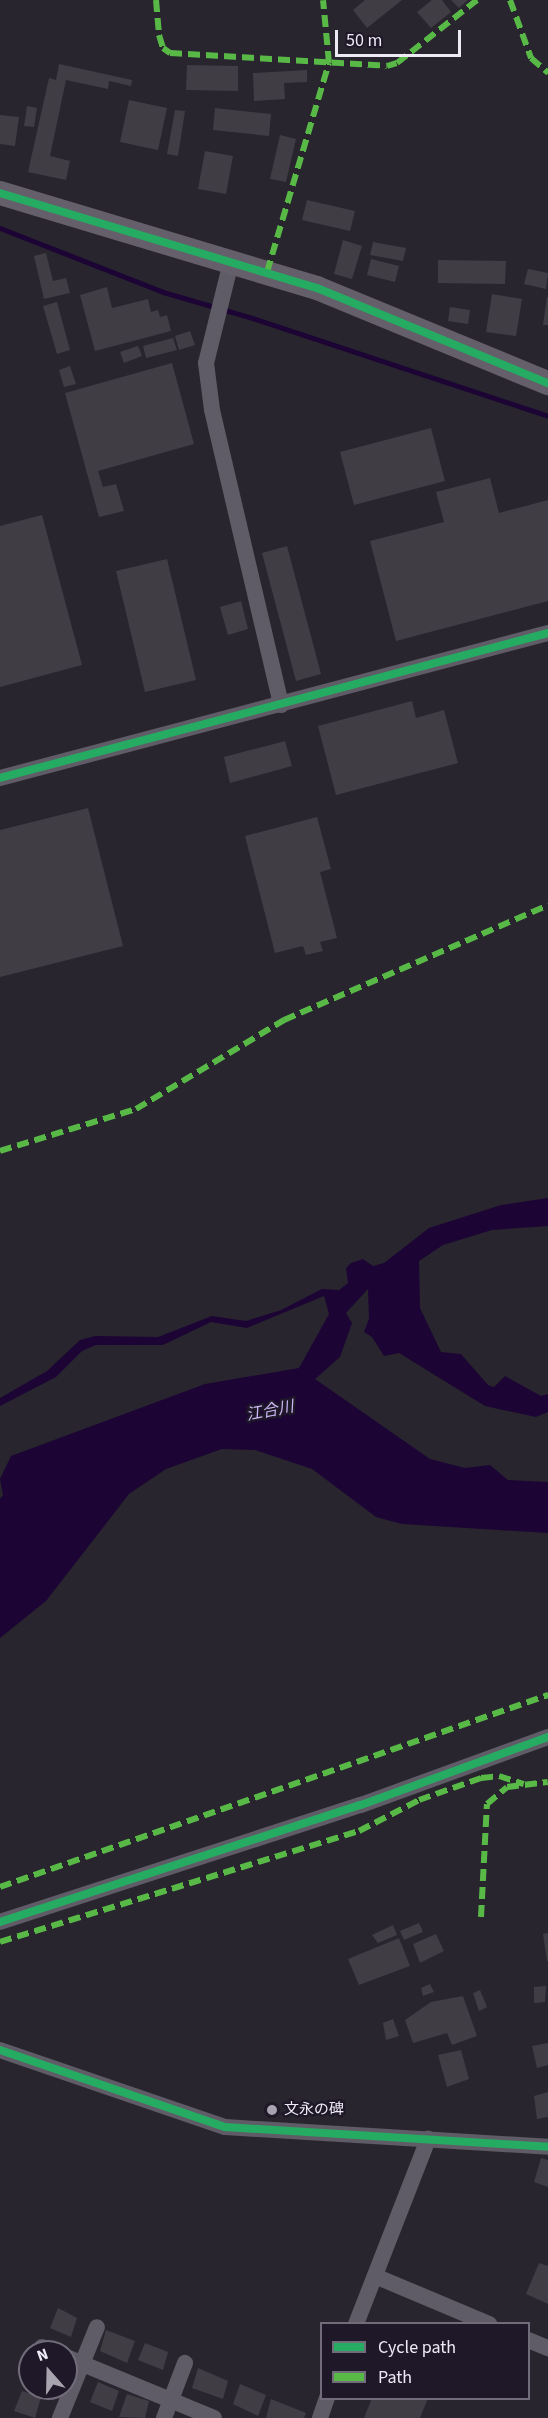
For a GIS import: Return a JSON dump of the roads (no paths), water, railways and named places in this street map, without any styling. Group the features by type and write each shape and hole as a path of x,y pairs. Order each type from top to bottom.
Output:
{"street":[{"path":"0,193 317,288 548,383"},
{"path":"231,262 206,363 212,410 281,705"},
{"path":"0,778 548,633"},
{"path":"0,1922 361,1805 548,1737"},
{"path":"0,2050 225,2127 548,2147"},
{"path":"357,2322 428,2139"},
{"path":"375,2276 484,2322"},
{"path":"60,2418 97,2327"},
{"path":"530,2341 548,2348"},
{"path":"78,2362 214,2418"},
{"path":"164,2418 185,2363"},
{"path":"320,2418 326,2400"}],"water":[{"name":"江合川","path":"548,1198 548,1226 492,1230 443,1245 419,1261 420,1308 441,1352 461,1354 488,1385 494,1387 505,1376 541,1396 548,1394 548,1412 536,1417 485,1406 399,1353 384,1356 372,1337 364,1332 369,1319 368,1289 346,1313 352,1323 340,1357 315,1379 430,1459 465,1468 490,1465 508,1480 548,1482 548,1533 402,1524 376,1517 312,1469 255,1450 222,1449 166,1469 129,1494 46,1601 0,1638 0,1499 3,1495 0,1479 11,1456 205,1384 299,1368 329,1314 324,1296 247,1328 211,1322 163,1345 96,1345 82,1351 56,1377 0,1406 0,1398 47,1371 80,1340 95,1336 158,1337 212,1316 246,1321 281,1310 322,1289 339,1290 348,1283 346,1268 351,1263 363,1259 373,1266 384,1263 429,1228 501,1205"}],"waterway":[{"path":"0,228 163,292 249,317 548,416"}],"place":[{"name":"文永の碑","path":"272,2110"}]}
